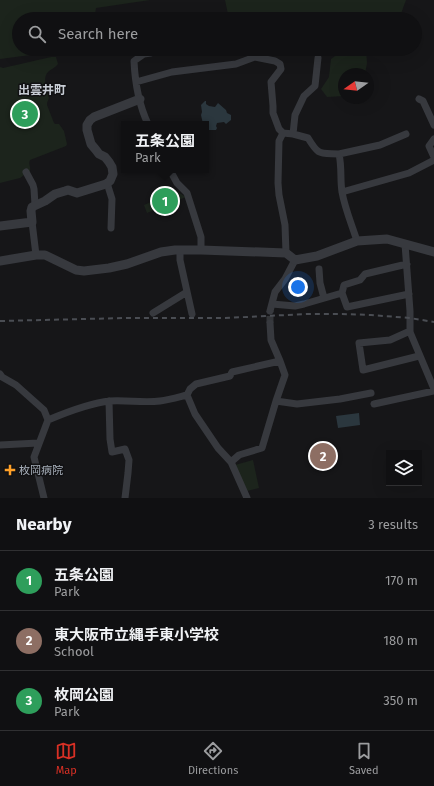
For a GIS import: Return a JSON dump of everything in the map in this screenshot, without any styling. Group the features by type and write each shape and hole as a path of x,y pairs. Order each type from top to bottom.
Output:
{"street":[{"path":"141,56 134,61 136,82 142,108 147,121"},
{"path":"136,82 172,72 236,64 255,57 275,61 280,64 281,69 271,82 273,113 279,129 283,133 308,138 315,149 321,154 339,154 380,145 406,134"},
{"path":"293,134 294,116 304,96 315,86 318,58"},
{"path":"36,255 31,211 32,207 65,190 77,193 107,183 110,181 113,174 112,167 109,162 105,157 99,154 91,144 87,130 87,125 90,120 94,116 140,99"},
{"path":"419,99 423,101 434,125"},
{"path":"283,133 279,141 278,183 285,225 286,253"},
{"path":"434,139 429,146 434,157"},
{"path":"339,154 341,160 342,192 350,222 358,241"},
{"path":"342,192 409,173 434,160"},
{"path":"26,172 33,185 35,205"},
{"path":"172,173 177,183 187,192 201,237 201,250"},
{"path":"107,183 112,199 111,228"},
{"path":"0,226 32,222"},
{"path":"0,261 45,255 76,270 84,271 109,268 161,252 180,250 286,253 295,260 317,256 358,241 387,239 434,252"},
{"path":"374,404 434,390 410,331 405,244"},
{"path":"180,250 180,260 192,314"},
{"path":"295,260 285,279 275,292 271,308 295,306 342,293"},
{"path":"407,264 365,274 360,280 344,285 342,293 347,307 409,294"},
{"path":"319,269 320,283 324,298"},
{"path":"153,313 187,292"},
{"path":"231,462 239,455 262,448 285,376 271,340 270,323"},
{"path":"410,331 390,340 360,343 363,370 419,356"},
{"path":"247,498 231,462 218,448 195,414 188,395 190,389 196,384 230,376 232,372 280,361"},
{"path":"0,374 2,377 16,385 44,410 48,420 38,443 34,457 44,498"},
{"path":"276,402 297,404 340,399 371,393"},
{"path":"48,420 74,410 109,401 148,402 161,401 188,395"},
{"path":"109,401 110,439 112,452 125,449 129,460 125,498"},
{"path":"0,445 38,443"}],"shaded area":[{"path":"0,0 150,0 96,8 95,12 12,12 12,56 23,56 0,59"},
{"path":"225,0 406,0 402,12 228,12"},
{"path":"335,56 366,56 366,68 338,68 338,96 327,97 321,89 329,77 331,59"},
{"path":"56,57 58,64 48,72 45,78 49,98 47,105 54,123 59,124 64,131 67,144 66,146 30,160 30,171 20,178 0,183 0,67 3,68"},
{"path":"206,101 206,104 209,106 215,107 218,103 226,110 227,113 231,115 231,120 226,124 224,122 217,123 216,130 209,130 209,121 202,121 201,105"},
{"path":"176,191 186,197 147,213 144,205"},
{"path":"359,413 360,425 338,428 336,416"},
{"path":"253,460 259,488 247,491 235,465"}],"tunnel":[{"path":"270,311 270,323"}],"railway":[{"path":"0,321 126,318 225,318 342,314 410,318 434,322"}],"place":[{"name":"枚岡公園","path":"25,114"},
{"name":"五条公園","path":"165,201"},
{"name":"東大阪市立縄手東小学校","path":"323,456"},
{"name":"枚岡病院","path":"10,470"}],"district":[{"name":"出雲井町","path":"42,90"}]}
